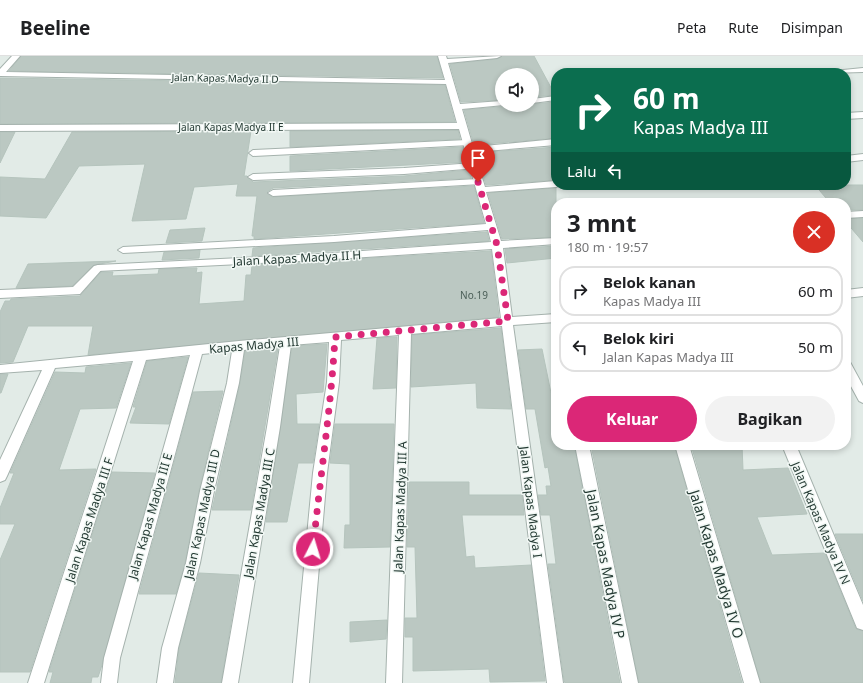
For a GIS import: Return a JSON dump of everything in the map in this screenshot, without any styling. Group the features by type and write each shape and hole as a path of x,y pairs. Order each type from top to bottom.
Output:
{"street":[{"path":"0,74 16,56"},
{"path":"443,58 497,56"},
{"name":"Jalan Kapas Madya I","path":"443,58 497,245 555,683"},
{"path":"851,71 863,70"},
{"name":"Jalan Kapas Madya II D","path":"0,74 450,82"},
{"path":"539,99 551,98"},
{"path":"457,107 495,104"},
{"path":"851,116 863,115"},
{"name":"Jalan Kapas Madya II E","path":"0,128 462,126"},
{"path":"253,153 468,147 551,142"},
{"path":"851,158 863,157"},
{"path":"253,177 404,171 474,166"},
{"path":"273,193 551,184"},
{"path":"851,215 863,214"},
{"name":"Jalan Kapas Madya II H","path":"123,250 242,244 491,227"},
{"name":"Jalan Kapas Madya II H","path":"0,294 76,291 98,268 240,261 551,241"},
{"path":"240,261 242,244"},
{"path":"851,293 863,292"},
{"name":"Kapas Madya III","path":"0,369 239,345 551,318"},
{"name":"Jalan Kapas Madya III A","path":"394,683 405,331"},
{"path":"301,683 320,473 333,382 335,337"},
{"name":"Jalan Kapas Madya III C","path":"230,683 276,419 286,342"},
{"name":"Jalan Kapas Madya III D","path":"164,683 170,648 193,563 207,491 233,383 239,345"},
{"name":"Jalan Kapas Madya III E","path":"108,683 112,658 132,580 197,350"},
{"name":"Jalan Kapas Madya III F","path":"36,683 141,356"},
{"path":"0,476 23,422 51,364"},
{"path":"851,375 863,398"},
{"name":"Jalan Kapas Madya IV P","path":"583,450 630,683"},
{"name":"Jalan Kapas Madya IV O","path":"683,450 752,683"},
{"name":"Jalan Kapas Madya IV N","path":"790,450 863,623"}],"building":[{"path":"21,56 437,56 443,78 9,71"},
{"path":"502,56 534,56 551,88 551,95 539,96 539,68 495,68 495,100 461,102 450,64 497,59"},
{"path":"0,78 445,85 455,122 0,124"},
{"path":"551,102 551,138 474,145 464,110 495,107 495,112 539,112 539,103"},
{"path":"458,130 460,139 290,147 290,131"},
{"path":"251,131 244,176 247,176 253,182 404,176 469,170 471,178 273,188 267,192 272,197 474,186 484,223 254,239 254,236 252,236 257,196 236,196 238,184 194,187 186,219 132,221 145,164 79,166 46,218 0,216 0,177 45,179 72,132"},
{"path":"0,132 15,132 0,163"},
{"path":"463,147 467,162 290,171 290,156"},
{"path":"551,147 551,180 486,185 476,153"},
{"path":"851,185 863,185 863,210 851,210 851,198 826,198 819,190 851,190"},
{"path":"551,188 551,190 556,190 556,198 551,198 551,237 502,239 488,193"},
{"path":"863,218 863,242 851,228 851,219"},
{"path":"205,228 202,241 166,243 170,230"},
{"path":"487,232 489,241 252,256 253,248"},
{"path":"551,246 551,259 507,263 505,249"},
{"path":"200,250 199,258 162,260 164,252"},
{"path":"491,251 499,317 88,355 93,326 28,326 13,362 0,363 0,312 5,301 10,301 11,299 80,296 101,272 113,272 112,276 158,274 159,269 197,268 196,273 202,272 199,304 244,301 246,275 251,275 252,265"},
{"path":"116,261 94,265 72,286 16,288 28,264"},
{"path":"501,328 511,409 477,408 476,383 411,387 412,335"},
{"path":"397,337 396,388 373,389 377,338"},
{"path":"327,344 323,392 296,394 297,424 319,424 313,463 298,463 287,522 266,522 292,346"},
{"path":"278,348 251,510 212,510 240,383 245,351"},
{"path":"542,349 551,393 551,450 575,450 620,683 565,683 564,680 548,564 556,564 550,515 541,515 538,495 547,495 546,486 551,486 548,467 545,468 535,409 526,409 518,350"},
{"path":"188,357 169,424 130,423 136,407 133,407 147,361"},
{"path":"131,363 116,408 80,409 59,470 96,469 30,672 0,672 0,560 15,524 0,524 0,508 14,473 10,473 55,372 85,373 86,367"},
{"path":"0,374 8,374 1,393 0,393"},
{"path":"223,391 199,491 185,563 176,594 139,594 193,392"},
{"path":"335,424 394,424 390,547 344,548 345,525 350,525 350,464 330,463"},
{"path":"592,450 675,450 742,683 639,683"},
{"path":"692,450 742,450 743,470 788,468 807,514 757,517 772,555 825,553 856,629 863,631 863,683 761,683"},
{"path":"112,472 155,473 102,665 98,677 92,677 91,683 50,683 53,672 49,672"},
{"path":"409,482 469,482 469,495 522,495 524,515 462,515 466,557 474,556 475,568 531,565 545,681 490,682 489,669 413,671 413,637 405,637 405,618 417,618 415,547 407,547"},
{"path":"835,534 863,534 863,601"},
{"path":"199,573 239,575 221,683 175,683 179,648"},
{"path":"387,620 386,639 350,642 350,622"}],"route":[{"path":"313,549 320,473 324,454 333,382 335,337 508,321 497,245 478,182"}]}
